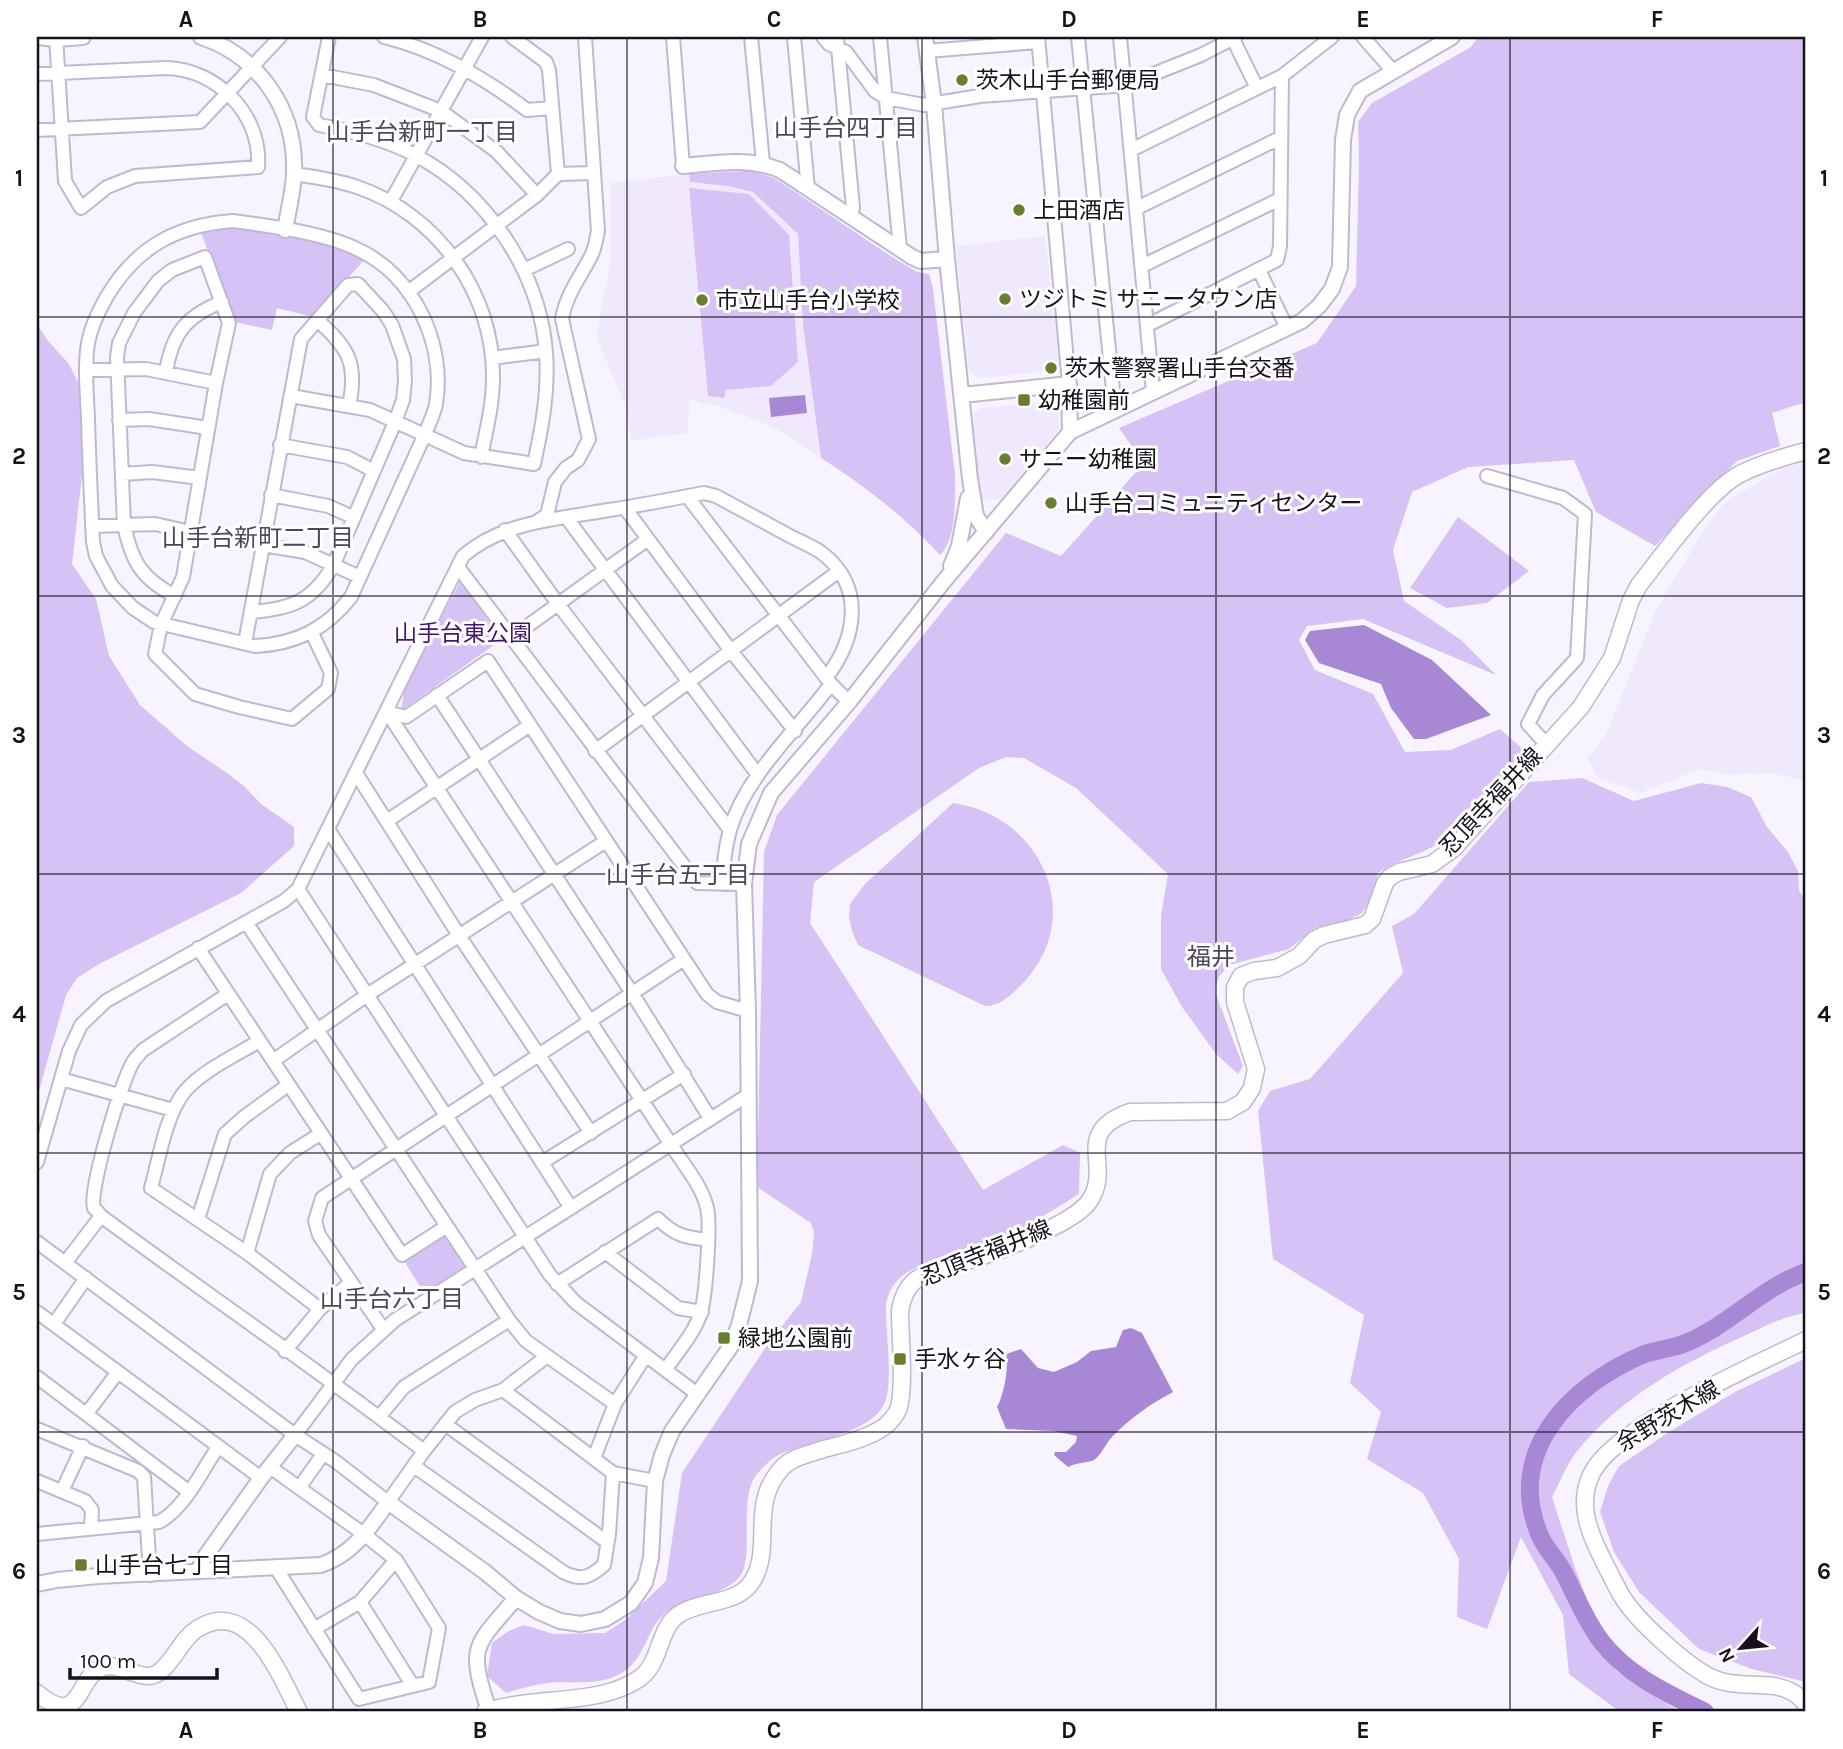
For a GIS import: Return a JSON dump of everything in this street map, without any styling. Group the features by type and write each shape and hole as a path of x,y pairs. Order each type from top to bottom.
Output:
{"main road":[{"name":"忍頂寺福井線","path":"487,1712 528,1702 600,1694 623,1686 641,1677 651,1665 670,1623 678,1615 746,1590 755,1578 760,1562 764,1503 774,1477 783,1465 797,1457 880,1430 899,1408 900,1311 901,1301 908,1287 926,1275 1013,1246 1061,1223 1080,1210 1090,1200 1095,1187 1097,1136 1105,1124 1117,1117 1130,1112 1227,1111 1243,1102 1252,1088 1256,1069 1235,1002 1235,986 1241,976 1277,968 1299,956 1314,940 1324,935 1365,925 1372,919 1385,883 1390,877 1443,858 1581,707 1612,658 1631,600 1639,585 1707,503 1738,475 1775,458 1806,451"},
{"name":"余野茨木線","path":"1806,1340 1671,1409 1622,1440 1605,1454 1592,1473 1585,1495 1591,1539 1625,1602 1645,1624 1701,1673 1719,1682 1737,1686 1780,1687 1792,1691 1806,1704"},
{"path":"37,1693 55,1705 68,1704 77,1698 90,1676 100,1668 110,1665 144,1676 157,1674 196,1629 211,1622 225,1622 239,1625 254,1636 267,1651 299,1712"}],"street":[{"path":"38,37 83,37"},
{"path":"201,37 235,53 253,68 277,97 285,114 294,153 294,174 285,230"},
{"path":"291,396 370,410 464,453 534,464 547,384 542,326 524,270 497,226 444,174 416,156 353,131 319,125 313,117 329,37"},
{"path":"384,37 433,52 498,88 527,110 552,108"},
{"path":"391,201 482,37"},
{"path":"512,37 546,62 549,70 558,174"},
{"path":"534,523 547,515 555,482 566,468 578,460 589,439 562,319 564,305 572,286 592,256 598,231 585,37"},
{"path":"673,37 683,166 743,161 763,163 780,170 920,261 947,259"},
{"path":"751,37 763,163"},
{"path":"794,37 808,189"},
{"path":"823,37 829,44 838,43"},
{"path":"880,37 900,249"},
{"path":"1079,37 1115,410"},
{"path":"1120,37 1153,391"},
{"path":"1131,150 1282,76 1332,37"},
{"path":"1363,37 1392,71"},
{"path":"37,1242 295,1435 485,1572 516,1598 539,1612 560,1621 581,1624 605,1619 631,1603 645,1583 651,1558 655,1481 662,1455 696,1393 731,1346 750,1282 744,884 749,844 771,793 1070,432 1301,321 1319,306 1332,289 1340,267 1343,140 1347,115 1360,91 1452,37"},
{"path":"37,75 58,73 177,68 211,81 229,94 243,111 257,142 258,167 135,176 107,187 81,208 65,181 61,129 58,73 56,38"},
{"path":"37,130 200,122 253,68 277,38"},
{"path":"838,43 875,91 886,98 924,105 981,96 1084,86 1126,85 1201,55 1234,38 1257,88"},
{"path":"986,532 976,516 970,479 926,44 1038,39 1069,384 1070,432"},
{"path":"838,43 853,208 850,217"},
{"path":"322,75 374,85 441,111 496,151 537,195"},
{"path":"1148,326 1277,260 1280,246 1282,76"},
{"path":"1137,208 1280,138"},
{"path":"408,292 537,195 558,174 594,173"},
{"path":"294,174 357,187 391,201 413,217 455,257 483,312 492,358 490,411 481,457"},
{"path":"1143,267 1280,199"},
{"path":"233,221 285,230 340,242 360,250 393,274 421,313 434,348 438,378 436,406 425,434 351,597 342,609 312,633 266,645 161,625 133,608 112,586 96,556 93,542 86,370 93,324 110,291 130,265 159,241 195,226 233,221"},
{"path":"524,270 568,249"},
{"path":"174,596 150,581 141,571 131,556 124,525 117,370 119,343 145,296 172,270 205,257 229,323 183,577 161,625 155,654 195,694 292,719 327,689 331,673 312,633"},
{"path":"1259,270 1287,328"},
{"path":"245,643 301,339 348,285 358,284 383,311 396,334 404,359 403,400 334,564 322,584 299,602 272,610 251,612"},
{"path":"166,372 172,345 180,330 204,309 222,302"},
{"path":"317,320 343,345 350,358 353,373 349,406"},
{"path":"492,358 546,351"},
{"path":"86,370 146,369 216,383"},
{"path":"962,395 1069,384"},
{"path":"119,421 149,419 208,428"},
{"path":"280,445 347,457 374,471"},
{"path":"122,474 152,472 200,478"},
{"path":"1487,476 1563,498 1585,514 1577,658 1543,695 1528,724 1546,744"},
{"path":"944,581 959,546 966,518 970,479"},
{"path":"37,1162 61,1079 81,1025 93,1011 106,1000 284,901 298,889 463,556 480,542 505,530 704,493 716,496 822,553 839,571 851,593 852,626 829,681 795,731 758,775 739,808 730,830 723,884"},
{"path":"271,495 328,506 353,517"},
{"path":"687,496 829,681 849,702"},
{"path":"625,508 731,651 795,731"},
{"path":"566,517 758,775"},
{"path":"92,526 155,524 190,532"},
{"path":"505,530 730,830"},
{"path":"511,638 648,539"},
{"path":"263,545 305,552 360,577"},
{"path":"458,567 697,883 744,884"},
{"path":"595,751 839,571"},
{"path":"387,712 405,717 488,661 707,994 717,1002 748,1011"},
{"path":"437,695 632,993 710,1118"},
{"path":"387,712 670,1143 699,1188 708,1208 702,1312 690,1336 666,1369"},
{"path":"387,821 530,725"},
{"path":"356,772 460,937 590,1133"},
{"path":"328,829 571,1208"},
{"path":"272,1061 367,995 514,903 606,841"},
{"path":"298,889 524,1238 558,1284 576,1303 696,1393"},
{"path":"247,922 509,1320 526,1341 546,1357 615,1404"},
{"path":"198,948 402,1255 447,1226"},
{"path":"383,1329 319,1235 315,1222 322,1198 684,959"},
{"path":"228,994 144,1050 133,1062 119,1096 93,1195 94,1208 101,1216 285,1351 333,1382 424,1451"},
{"path":"259,1041 200,1078 185,1091 173,1110 151,1188 247,1253 320,1309"},
{"path":"543,1162 684,1074"},
{"path":"61,1079 173,1110"},
{"path":"198,1219 225,1134 288,1085"},
{"path":"199,1571 202,1561 333,1382 383,1329 748,1095"},
{"path":"247,1253 271,1174 290,1153 320,1134"},
{"path":"65,1263 101,1216"},
{"path":"558,1284 658,1219 683,1237 708,1240"},
{"path":"605,1252 678,1308 702,1312"},
{"path":"54,1324 86,1278"},
{"path":"285,1351 320,1309 352,1282"},
{"path":"37,1312 218,1447 299,1488 396,1560 440,1631 431,1680 359,1699 276,1568"},
{"path":"379,1417 404,1387 509,1320"},
{"path":"594,1458 615,1404 646,1355"},
{"path":"37,1584 98,1576 320,1565 336,1560 356,1546 365,1535 455,1412 475,1399 503,1390 546,1357"},
{"path":"87,1413 118,1372"},
{"path":"37,1377 188,1491"},
{"path":"503,1390 612,1474 655,1481"},
{"path":"445,1424 607,1542"},
{"path":"37,1429 83,1446 138,1471 144,1477 150,1575"},
{"path":"62,1492 83,1446"},
{"path":"37,1534 159,1522 169,1517 218,1447"},
{"path":"299,1488 323,1454"},
{"path":"414,1466 563,1572 577,1579 591,1576 604,1565 612,1474"},
{"path":"38,1482 85,1501 92,1510 91,1528"},
{"path":"314,1629 360,1602 396,1560"},
{"path":"487,1712 475,1660 477,1647 516,1598"},
{"path":"360,1602 413,1686"}],"shaded area":[{"name":"市立山手台小学校","path":"689,174 690,182 753,192 798,234 803,325 821,458 772,426 721,407 690,400 687,433 631,441 626,407 596,337 611,259 610,183"},
{"path":"1045,236 1059,361 1044,362 1044,372 979,378 970,372 968,365 956,246"},
{"path":"805,395 807,413 771,417 769,398"},
{"name":"サニー幼稚園","path":"1048,402 1058,410 1059,429 1001,499 982,500 977,489 973,416 975,412 982,408"},
{"path":"1806,460 1806,784 1796,778 1769,773 1728,775 1699,769 1642,793 1598,778 1587,759 1605,737 1656,610 1703,532 1724,503 1782,468"},
{"path":"1364,625 1432,660 1491,715 1426,739 1414,739 1391,708 1381,684 1319,663 1305,640 1310,631"},
{"path":"1131,1328 1142,1333 1173,1392 1125,1424 1094,1460 1068,1467 1054,1455 1055,1452 1066,1452 1076,1442 1077,1436 1054,1431 1006,1429 997,1407 1005,1381 1006,1354 1021,1349 1038,1368 1054,1372 1077,1362 1091,1351 1116,1347 1123,1330"}],"green space":[{"path":"1478,37 1806,37 1806,402 1772,413 1780,446 1737,461 1655,546 1596,512 1574,460 1468,467 1412,492 1393,550 1404,601 1461,640 1496,675 1363,619 1307,626 1299,640 1315,670 1373,694 1405,752 1451,750 1500,729 1525,751 1450,835 1433,847 1378,873 1371,899 1362,913 1344,922 1315,928 1289,949 1229,965 1218,978 1215,992 1243,1066 1238,1074 1216,1054 1182,1007 1161,969 1161,916 1168,874 1076,788 1024,758 1006,757 979,768 814,882 810,923 983,1190 1063,1145 1080,1153 1079,1194 1009,1237 920,1266 898,1280 886,1303 889,1377 886,1399 880,1411 855,1429 777,1456 757,1474 747,1506 744,1568 740,1577 732,1584 668,1611 653,1628 639,1656 623,1672 611,1678 588,1682 547,1683 506,1693 487,1676 492,1643 507,1632 524,1625 554,1634 605,1633 625,1620 666,1581 682,1473 768,1344 801,1302 812,1254 814,1232 811,1223 757,1187 764,852 777,815 1006,533 1061,556 1144,463 1119,428 1317,343 1356,286 1358,122 1372,103 1471,47"},
{"path":"745,171 776,179 889,255 917,272 929,274 955,475 952,529 946,548 940,555 884,503 821,458 803,325 798,234 753,192 690,182 689,174"},
{"path":"689,188 749,194 789,235 798,362 771,386 726,390 724,398 708,396"},
{"path":"234,226 331,243 365,259 313,317 277,308 272,330 234,322 200,230"},
{"path":"37,324 69,364 86,399 87,430 72,564 96,599 109,656 140,705 187,746 227,773 261,804 294,827 294,846 241,893 99,964 77,978 66,995 37,1098"},
{"path":"1458,517 1529,571 1487,603 1447,608 1410,588"},
{"name":"山手台東公園","path":"461,580 501,640 401,711 405,687"},
{"path":"1582,778 1634,801 1701,783 1727,787 1751,797 1767,827 1788,852 1798,871 1799,890 1806,902 1806,1313 1790,1316 1723,1346 1677,1369 1634,1397 1614,1413 1578,1450 1552,1497 1575,1568 1615,1670 1680,1712 1620,1712 1569,1674 1563,1615 1521,1537 1487,1629 1457,1617 1459,1559 1423,1493 1367,1459 1381,1412 1350,1383 1364,1315 1273,1259 1258,1111 1270,1091 1310,1079 1403,973 1392,926 1414,914 1529,782"},
{"path":"953,803 985,812 1012,828 1033,850 1046,876 1053,905 1050,934 1039,963 1017,989 990,1006 858,945 849,917 850,904 865,884"},
{"path":"447,1230 468,1264 424,1293 403,1259"},
{"path":"1806,1358 1806,1682 1752,1669 1699,1649 1639,1592 1614,1552 1600,1512 1608,1486 1619,1466 1735,1392"}],"waterway":[{"path":"1705,1712 1636,1674 1623,1664 1595,1633 1563,1571 1540,1536 1531,1505 1531,1477 1537,1450 1551,1426 1569,1404 1615,1368 1642,1355 1678,1346 1699,1337 1774,1288 1806,1272"}],"place":[{"name":"茨木山手台郵便局","path":"962,80"},
{"name":"上田酒店","path":"1019,210"},
{"name":"ツジトミ サニータウン店","path":"1005,299"},
{"name":"市立山手台小学校","path":"702,300"},
{"name":"茨木警察署山手台交番","path":"1051,368"},
{"name":"幼稚園前","path":"1024,400"},
{"name":"サニー幼稚園","path":"1005,459"},
{"name":"山手台コミュニティセンター","path":"1051,503"},
{"name":"緑地公園前","path":"724,1338"},
{"name":"手水ヶ谷","path":"900,1359"},
{"name":"山手台七丁目","path":"81,1565"}],"district":[{"name":"山手台四丁目","path":"846,128"},
{"name":"山手台新町一丁目","path":"422,132"},
{"name":"山手台新町二丁目","path":"258,538"},
{"name":"山手台五丁目","path":"678,875"},
{"name":"福井","path":"1211,957"},
{"name":"山手台六丁目","path":"392,1299"}]}
